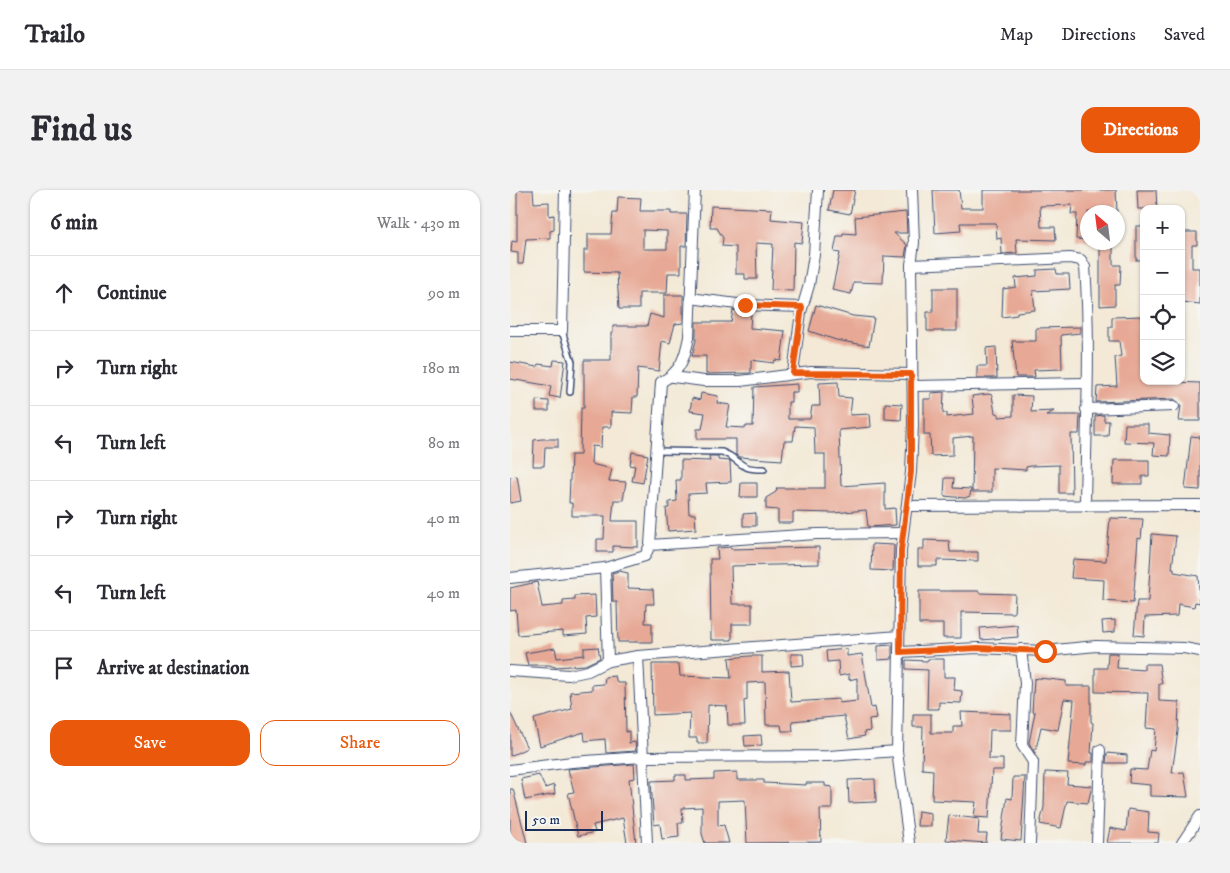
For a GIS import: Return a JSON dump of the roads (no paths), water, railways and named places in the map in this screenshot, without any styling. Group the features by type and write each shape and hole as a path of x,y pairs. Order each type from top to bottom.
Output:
{"street":[{"path":"510,331 562,331 565,190"},
{"path":"673,377 684,360 689,336 695,190"},
{"path":"793,373 802,307 809,285 814,255 818,190"},
{"path":"909,843 897,751 902,533 908,506 911,472 913,386 911,374 911,265 914,243 912,190"},
{"path":"911,265 1070,258 1081,260 1085,267 1089,322 1086,383 1085,506"},
{"path":"690,298 745,305 802,307"},
{"path":"510,578 605,568 645,556 650,545 661,382 673,377 693,380 740,381 793,373 911,374"},
{"path":"913,386 1086,383"},
{"path":"1086,409 1174,406"},
{"path":"908,506 1200,505"},
{"path":"650,545 817,534 902,533"},
{"path":"605,568 608,661"},
{"path":"510,671 569,675 588,672 608,661 638,656 899,636"},
{"path":"900,652 1021,649 1045,651 1096,646 1184,648 1200,651"},
{"path":"1021,649 1024,683 1022,745 1032,762 1030,843"},
{"path":"638,656 647,843"},
{"path":"1096,843 1100,750"},
{"path":"510,770 572,762 642,757 829,756 897,751"},
{"path":"1182,843 1200,816"}],"lane":[{"path":"562,331 572,362 570,392"},
{"path":"655,451 722,452 729,455 741,467 750,470 764,469"}]}
